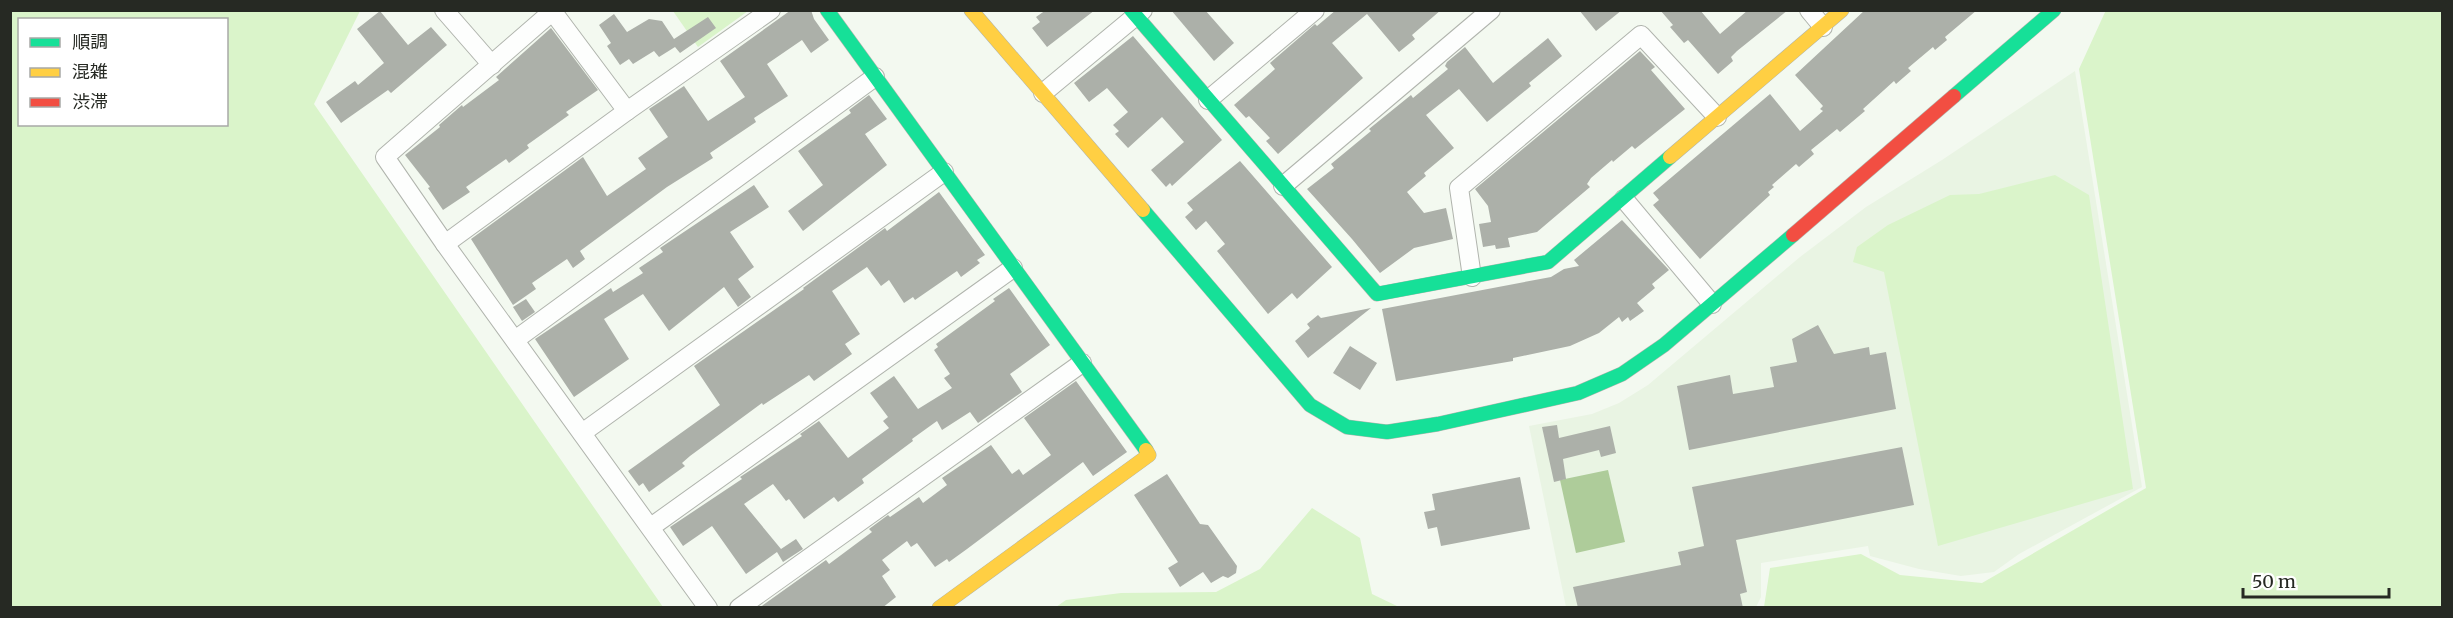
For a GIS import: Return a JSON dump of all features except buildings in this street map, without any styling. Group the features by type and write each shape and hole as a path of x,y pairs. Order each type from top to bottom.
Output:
{"street":[{"path":"444,10 492,65"},
{"path":"445,244 627,111 771,10"},
{"path":"827,10 1149,455 939,608"},
{"path":"971,10 1310,405 1350,428 1369,431 1408,430 1585,391 1608,382 1637,365 1664,345 2054,10"},
{"path":"1208,100 1315,10"},
{"path":"1283,186 1491,10"},
{"path":"1809,10 1823,27"},
{"path":"1043,93 1137,12 1208,100 1377,294 1548,262 1842,10"},
{"path":"627,111 554,11 385,157 445,244 708,608"},
{"path":"1472,277 1458,188 1641,35 1717,117"},
{"path":"515,340 875,77"},
{"path":"582,433 944,172"},
{"path":"1624,199 1712,303"},
{"path":"651,527 1013,268"},
{"path":"739,608 1082,363"}],"shaded area":[{"path":"2106,10 2442,11 2442,607 1764,607 1770,568 1861,554 1900,575 1982,583 2146,488 2079,69"},
{"path":"10,11 360,11 314,104 663,607 11,607"},
{"path":"673,11 748,11 698,47"},
{"path":"2075,71 2142,487 2019,554 1994,572 1961,576 1919,569 1870,556 1868,546 1761,563 1761,597 1756,607 1566,607 1529,426 1592,414 1619,403 1648,385 1800,257 1866,207 1942,160"},
{"path":"2055,175 2089,195 2133,489 1938,546 1884,272 1853,262 1857,247 1888,225 1950,195 1979,194"},
{"path":"1608,470 1625,542 1576,553 1560,480"},
{"path":"1312,508 1360,538 1372,594 1399,607 1056,607 1066,600 1121,593 1216,592 1260,569"}],"traffic: fast":[{"path":"827,10 1146,450"},
{"path":"1131,10 1377,294 1548,262 1670,157"},
{"path":"1954,96 2054,10"},
{"path":"1143,210 1310,405 1347,427 1387,432 1438,424 1578,393 1622,374 1664,345 1793,235"}],"traffic: slow":[{"path":"971,10 1143,210"},
{"path":"1670,157 1842,10"},
{"path":"939,608 1149,455 1146,450"}],"traffic: jam":[{"path":"1793,235 1954,96"}]}
